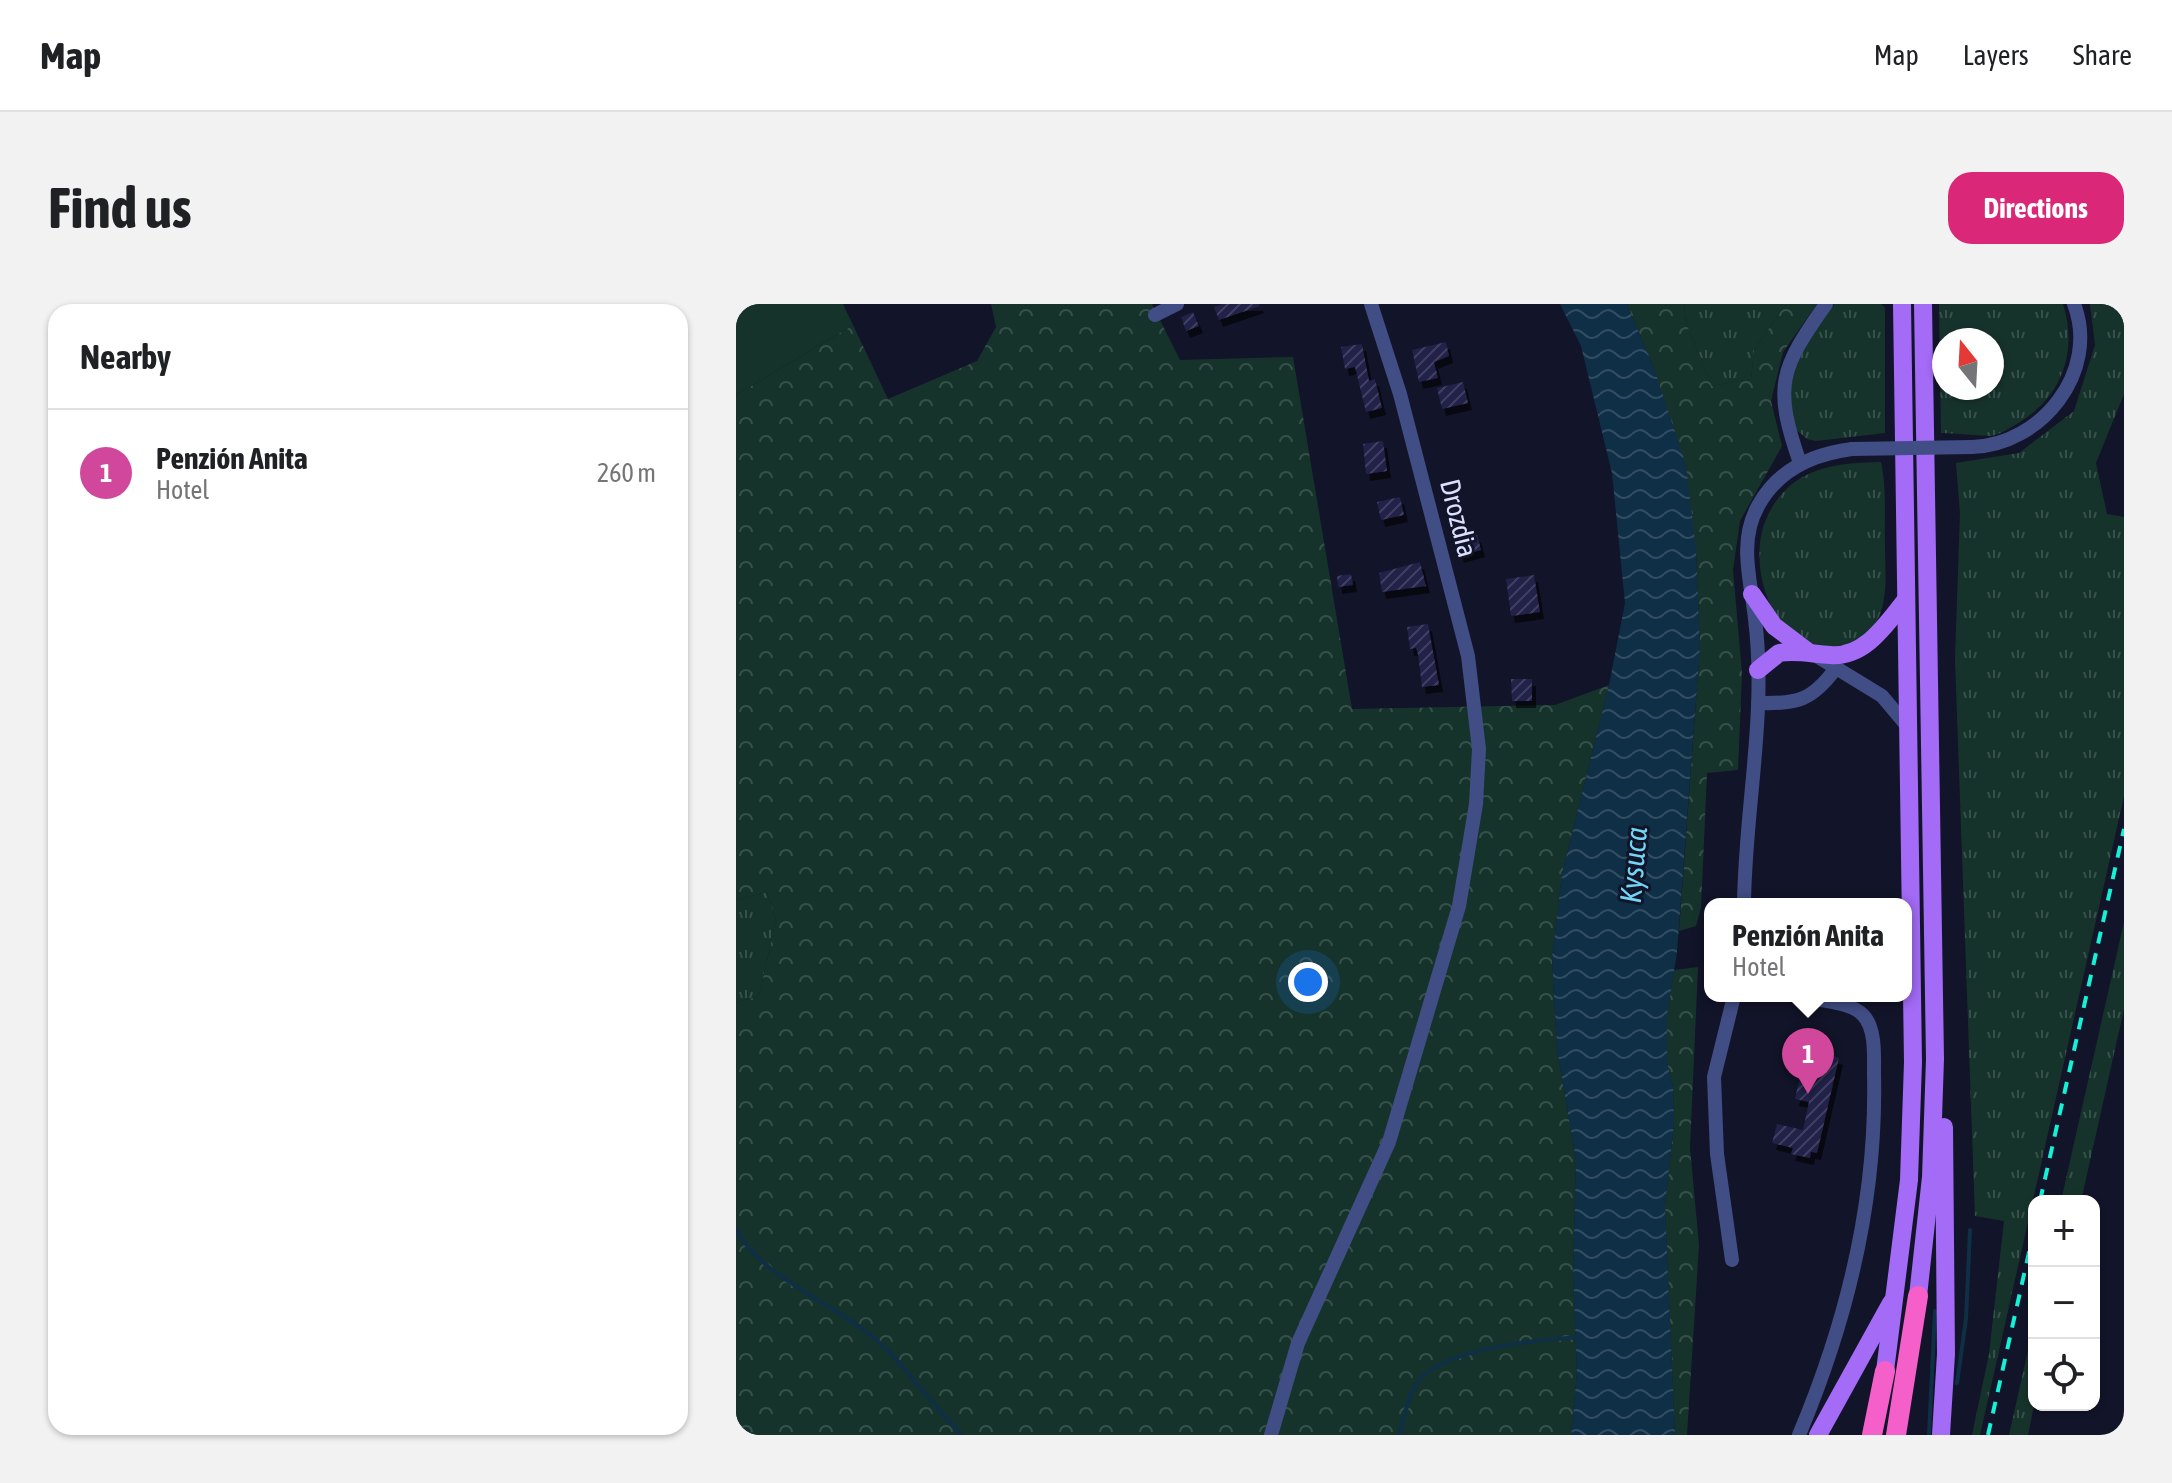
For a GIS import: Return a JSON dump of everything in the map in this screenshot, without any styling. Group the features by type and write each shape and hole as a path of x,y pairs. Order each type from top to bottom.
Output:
{"highway":[{"path":"1896,1435 1918,1296"},
{"path":"1872,1435 1885,1371"}],"main road":[{"path":"1902,304 1911,898"},
{"path":"1918,1296 1931,1177 1934,1111 1923,304"},
{"path":"1752,594 1774,626 1810,652"},
{"path":"1758,670 1779,653 1810,652 1834,656 1853,651 1879,632 1905,601"},
{"path":"1885,1371 1909,1180 1912,995"},
{"path":"1934,1111 1945,1129 1946,1354 1941,1435"},
{"path":"1818,1435 1896,1293"}],"street":[{"path":"1155,315 1177,304"},
{"name":"Drozdia","path":"1271,1435 1298,1343 1394,1127 1459,906 1476,804 1479,749 1468,656 1400,394 1371,304"},
{"path":"1800,463 1786,422 1783,383 1786,366 1799,341 1826,304"},
{"path":"1744,898 1758,703 1752,594 1746,567 1748,535 1757,507 1775,482 1800,463 1824,453 1852,449 1988,447 2014,437 2055,407 2068,388 2077,363 2080,332 2074,304"},
{"path":"1810,652 1882,696 1908,727"},
{"path":"1758,703 1786,704 1805,699 1821,688 1836,668"},
{"path":"1732,1260 1717,1154 1714,1077 1733,1002"},
{"path":"1799,1435 1826,1371 1852,1273 1876,1133 1870,1027 1864,1015 1826,1002"}],"green space":[{"path":"736,304 843,304 853,325 736,395"},
{"path":"991,304 1152,304 1180,360 1293,357 1352,709 1555,705 1609,685 1562,874 1552,958 1557,1049 1576,1160 1573,1275 1577,1372 1571,1435 736,1435 736,1003 759,996 776,920 767,892 736,900 736,395 853,325 888,399 977,361 996,327"},
{"path":"1627,304 1684,304 1686,323 1712,386 1751,379 1754,350 1786,304 1817,304 1783,352 1771,401 1782,446 1740,521 1733,570 1742,673 1738,770 1707,773 1701,908 1696,926 1679,931 1700,647 1696,549 1654,368"},
{"path":"1684,304 1786,304 1754,350 1751,379 1712,386 1686,323"},
{"path":"1834,304 1881,304 1885,308 1885,433 1816,441 1807,439 1793,427 1790,392 1798,361"},
{"path":"1939,304 2063,304 2069,339 2063,371 2056,386 2035,411 2020,422 1986,436 1941,433 1940,400 2004,400 2004,328 1939,328"},
{"path":"2090,304 2123,304 2124,394 2096,463 2107,514 2124,517 2124,796 2034,1195 2028,1195 2028,1222 1980,1435 1972,1435 1989,1354 2004,1221 1975,1216 1955,659 1960,513 1956,463 2019,453 2074,411 2095,345"},
{"path":"1881,462 1885,493 1886,576 1879,615 1870,630 1851,642 1826,647 1804,642 1786,629 1773,610 1764,586 1760,561 1761,537 1768,515 1789,487 1815,471 1846,464"},
{"path":"767,892 776,920 759,996 736,1003 736,900"},
{"path":"2124,922 2124,1009 2082,1195 2062,1195"},
{"path":"1698,967 1690,1148 1699,1245 1687,1435 1675,1435 1665,1206 1674,1123 1673,1086 1667,1063 1667,1016 1674,970"},
{"path":"2028,1351 2028,1411 2033,1411 2028,1435 2009,1435"}],"water":[{"name":"Kysuca","path":"1560,304 1627,304 1654,368 1686,465 1696,549 1700,647 1677,952 1667,1016 1667,1063 1673,1086 1674,1123 1665,1206 1675,1435 1571,1435 1577,1372 1573,1275 1576,1160 1557,1049 1552,958 1562,874 1609,685 1625,603 1612,473 1581,346"}],"building":[{"path":"1222,304 1260,306 1219,320 1214,307"},
{"path":"1193,312 1199,326 1186,331 1181,317"},
{"path":"1446,342 1449,356 1434,362 1438,378 1419,382 1412,350"},
{"path":"1362,344 1369,381 1375,379 1382,408 1366,412 1355,367 1345,369 1341,347"},
{"path":"1463,382 1468,403 1442,409 1437,388"},
{"path":"1383,441 1387,471 1366,474 1363,444"},
{"path":"1400,497 1404,515 1381,520 1377,502"},
{"path":"1477,535 1481,550 1460,556 1456,541"},
{"path":"1420,562 1426,586 1382,592 1379,573"},
{"path":"1351,574 1353,585 1338,587 1337,576"},
{"path":"1534,575 1540,612 1511,616 1506,579"},
{"path":"1428,624 1439,685 1422,687 1418,654 1416,648 1410,649 1407,627"},
{"path":"1511,679 1532,679 1532,701 1512,701"},
{"path":"1806,1047 1839,1058 1817,1153 1811,1152 1810,1158 1791,1154 1793,1148 1772,1143 1777,1124 1803,1130 1809,1102 1795,1099"}],"waterway":[{"path":"736,1229 748,1247 765,1263 867,1332 884,1347 962,1435"},
{"path":"1957,1383 1966,1319 1970,1230"},
{"path":"1929,1435 1935,1311"},
{"path":"1399,1435 1414,1388 1425,1374 1442,1364 1464,1355 1514,1344 1580,1337"}],"railway":[{"path":"2041,1195 2124,829"},
{"path":"1988,1435 2028,1257"}],"place":[{"name":"Penzión Anita","path":"1808,1094"}]}
